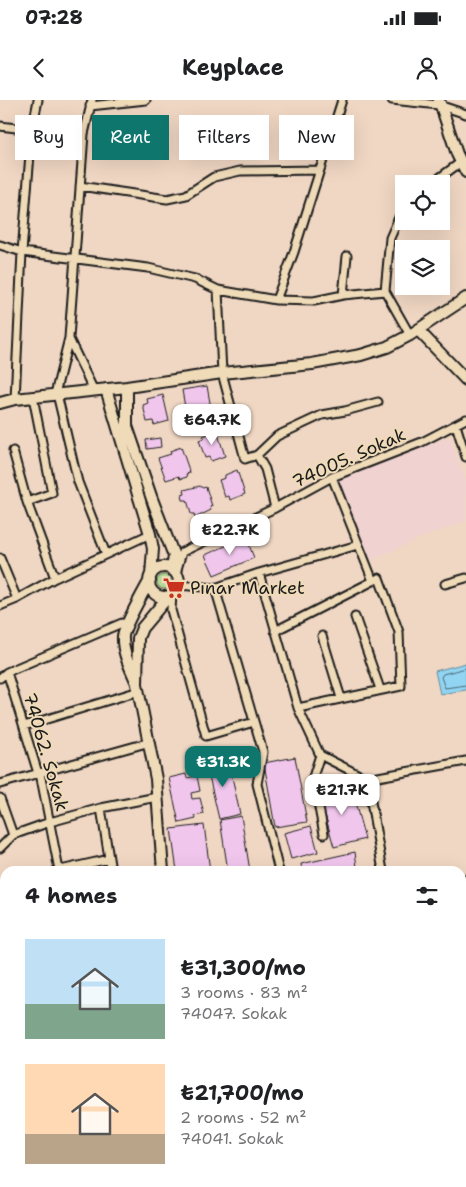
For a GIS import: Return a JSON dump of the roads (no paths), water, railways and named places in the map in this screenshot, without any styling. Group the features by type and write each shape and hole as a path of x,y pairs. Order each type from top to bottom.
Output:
{"main road":[{"path":"439,102 466,172"},
{"path":"0,403 33,397 127,387 222,373 312,364 361,355 387,347 466,298"},
{"path":"414,332 466,380"},
{"path":"127,387 127,426 174,556 174,571"},
{"path":"106,389 150,534 153,549 150,585 158,596 170,596"},
{"path":"138,688 138,638 142,628 178,585 178,577 174,571 168,568 158,569 150,578 123,634 123,646 138,688 150,742 163,866"}],"street":[{"path":"35,115 38,100"},
{"path":"106,554 78,482 56,394 69,338 84,134 91,103 146,100"},
{"path":"276,300 311,202 319,170 342,100"},
{"path":"392,100 439,102 466,114"},
{"path":"0,126 15,128"},
{"path":"14,400 22,252 30,160"},
{"path":"443,175 461,162"},
{"path":"80,186 167,199 186,195 214,177 240,171 319,170"},
{"path":"395,227 390,238 386,291 414,332"},
{"path":"0,245 22,252 148,268 195,279 218,290 276,300 314,301 343,295 386,291"},
{"path":"343,295 347,256"},
{"path":"218,290 222,373 245,459 257,455 277,436 322,415 378,402"},
{"path":"69,338 94,391"},
{"path":"27,502 52,493 33,397"},
{"name":"74005. Sokak","path":"174,571 182,552 275,508 332,477 422,442 466,420"},
{"path":"456,425 466,457"},
{"path":"13,451 27,502 55,578"},
{"path":"257,455 265,469 275,508"},
{"path":"298,708 401,686 399,632 358,545 332,477"},
{"path":"0,606 150,534"},
{"path":"178,585 215,588 259,573 358,545"},
{"path":"0,558 17,599"},
{"path":"259,573 298,708 320,755 367,779 466,761"},
{"path":"445,584 466,578"},
{"path":"275,632 376,580"},
{"path":"215,588 263,752 257,784 278,866"},
{"path":"170,596 171,610 206,736 254,722"},
{"path":"355,617 380,689"},
{"path":"0,678 7,672 122,623 127,625"},
{"path":"322,636 341,698"},
{"name":"74062. Sokak","path":"7,672 37,770 40,773 57,866"},
{"path":"24,726 138,688"},
{"path":"0,784 150,742"},
{"path":"320,755 313,777 324,834"},
{"path":"367,779 382,866"},
{"path":"0,848 13,835 50,822 101,808 157,797"},
{"path":"0,798 13,835"},
{"path":"101,808 110,866"},
{"path":"81,866 109,860"}],"water":[{"path":"466,663 466,690 440,694 435,671"}],"place":[{"name":"Pınar Market","path":"174,588"}]}
